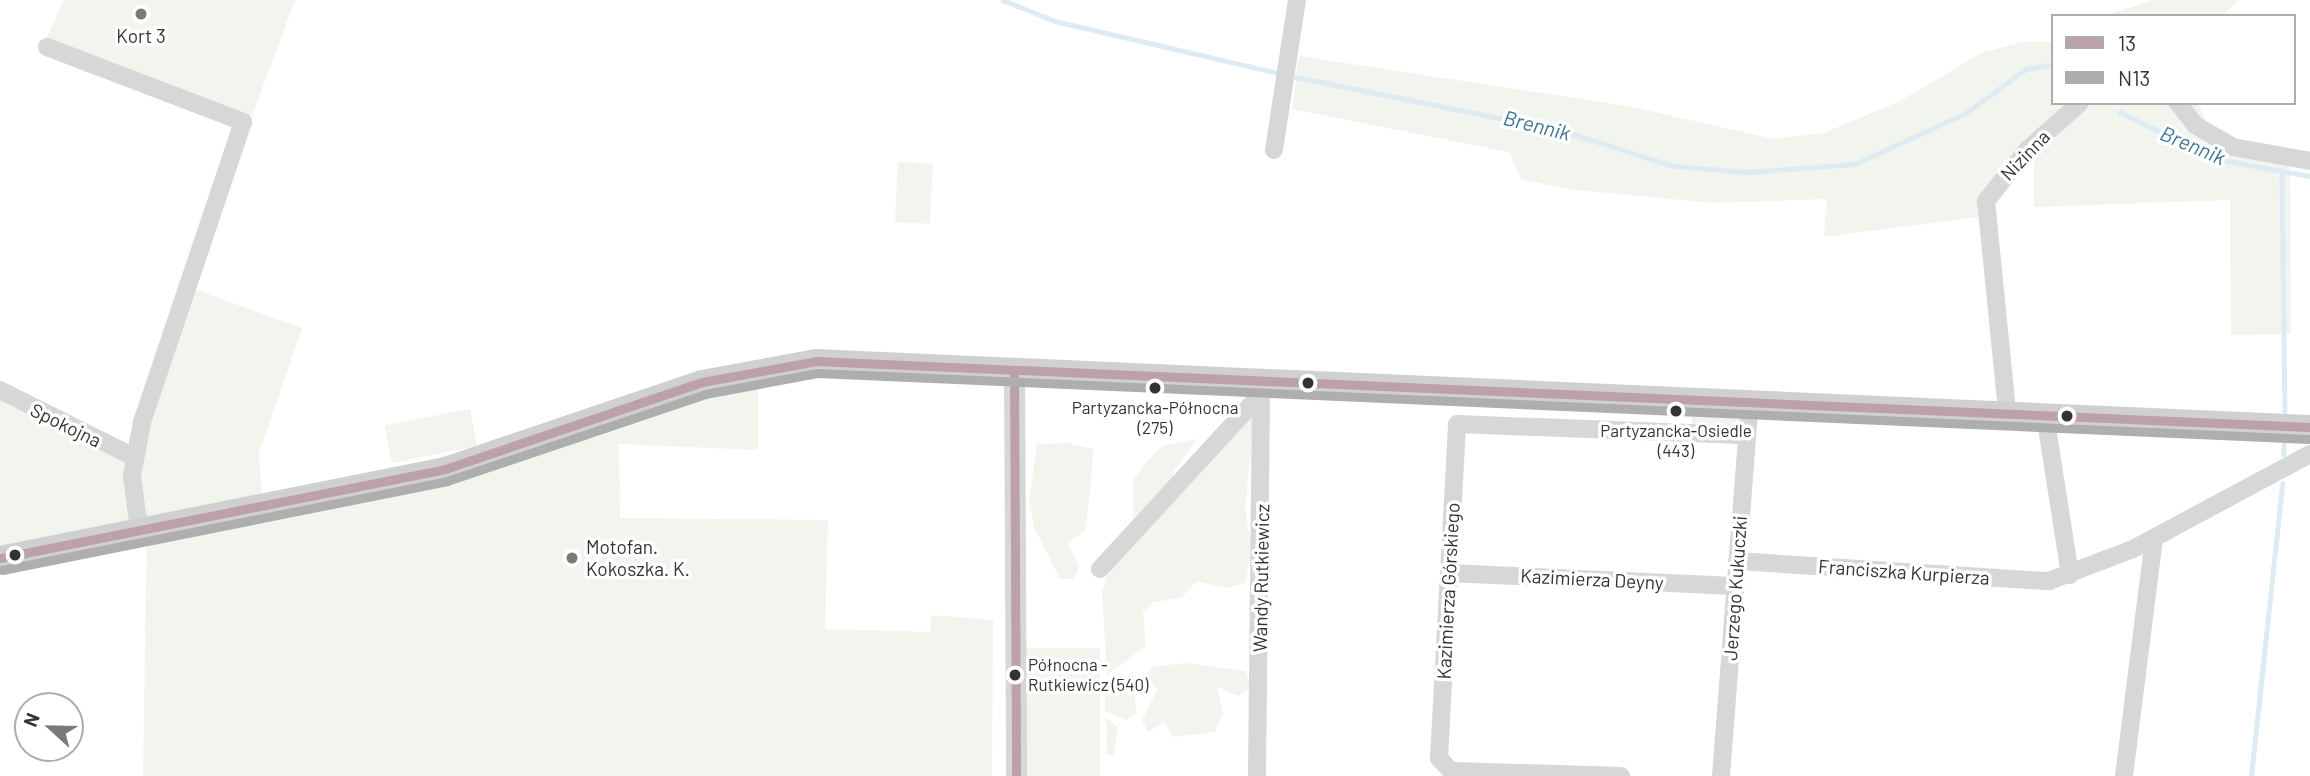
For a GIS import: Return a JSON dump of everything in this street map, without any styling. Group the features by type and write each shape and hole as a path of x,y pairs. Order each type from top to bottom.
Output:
{"main road":[{"path":"0,558 139,528 445,469 702,382 781,365 842,360 1260,389 1750,401 2310,427"}],"street":[{"path":"1274,150 1297,0"},
{"path":"47,47 243,122 171,320 134,457 139,528"},
{"name":"Nizinna","path":"2007,411 1986,216 1991,192 2078,105"},
{"path":"2180,105 2195,125 2233,147 2310,161"},
{"path":"1014,372 1016,776"},
{"path":"1100,569 1260,389"},
{"name":"Wandy Rutkiewicz","path":"1257,776 1264,422 1260,389"},
{"name":"Spokojna","path":"0,390 134,457"},
{"name":"Jerzego Kukuczki","path":"1721,776 1750,401"},
{"path":"2045,415 2070,575"},
{"name":"Kazimierza Górskiego","path":"1621,776 1451,771 1439,758 1457,424 1747,435"},
{"name":"Franciszka Kurpierza","path":"1737,561 2049,581 2070,575 2154,539 2310,454"},
{"path":"2124,776 2154,539"},
{"name":"Kazimierza Deyny","path":"1449,573 1735,586"}],"shaded area":[{"path":"64,0 295,0 252,115 243,122 46,39"},
{"path":"2153,0 2239,0 2224,14 2109,14"},
{"path":"2022,42 2051,42 2051,105 2199,105 2213,138 2290,159 2291,334 2231,335 2230,200 2034,207 2034,144 1986,216 1824,237 1827,199 1713,203 1567,189 1521,179 1509,152 1292,109 1299,56 1628,106 1774,139 1824,133 1900,101 1981,53"},
{"path":"898,162 933,164 930,224 895,222"},
{"path":"183,285 302,328 259,453 262,502 445,469 758,369 758,450 619,444 620,518 828,520 825,629 930,632 932,615 993,620 992,776 143,776 147,527 0,558 0,390 134,457"},
{"path":"470,409 477,446 392,463 385,426"},
{"path":"1692,411 1732,414 1739,422 1737,427 1692,428"},
{"path":"1255,412 1245,508 1251,546 1246,583 1226,588 1197,581 1181,598 1153,602 1143,612 1146,646 1107,675 1102,591 1111,566"},
{"path":"1197,439 1173,472 1174,481 1133,518 1133,480 1145,464 1162,446"},
{"path":"1068,443 1093,449 1091,484 1085,531 1067,543 1079,565 1074,579 1060,579 1034,527 1029,501 1037,444"},
{"path":"1025,648 1100,648 1100,776 1025,776"},
{"path":"1185,663 1246,671 1250,688 1238,696 1217,687 1223,713 1215,732 1174,737 1164,722 1148,732 1142,720 1157,690 1146,676 1151,667"},
{"path":"1134,681 1136,714 1127,720 1105,711 1105,691"},
{"path":"1106,718 1118,727 1114,756 1107,754"}],"waterway":[{"name":"Brennik","path":"1003,0 1055,21 1282,74"},
{"name":"Brennik","path":"1291,76 1563,131 1674,166 1747,172 1855,164 1966,113 2026,69 2051,64"},
{"name":"Brennik","path":"2120,112 2216,159 2310,176"},
{"path":"2282,172 2285,411"},
{"path":"2283,455 2284,440"},
{"path":"2251,776 2282,484"}],"transit line":[{"name":"13","path":"0,558 445,469 702,382 816,361 2310,427"},
{"name":"13","path":"1014,372 1016,776"},
{"name":"N13","path":"2,570 447,481 705,394 817,373 2309,439"}],"place":[{"name":"Kort 3","path":"141,14"},
{"name":"Partyzancka-Północna (275)","path":"1155,388"},
{"name":"Partyzancka-Osiedle (443)","path":"1676,411"},
{"name":"Motofan. Kokoszka. K.","path":"572,558"},
{"name":"Północna - Rutkiewicz (540)","path":"1015,675"}]}
